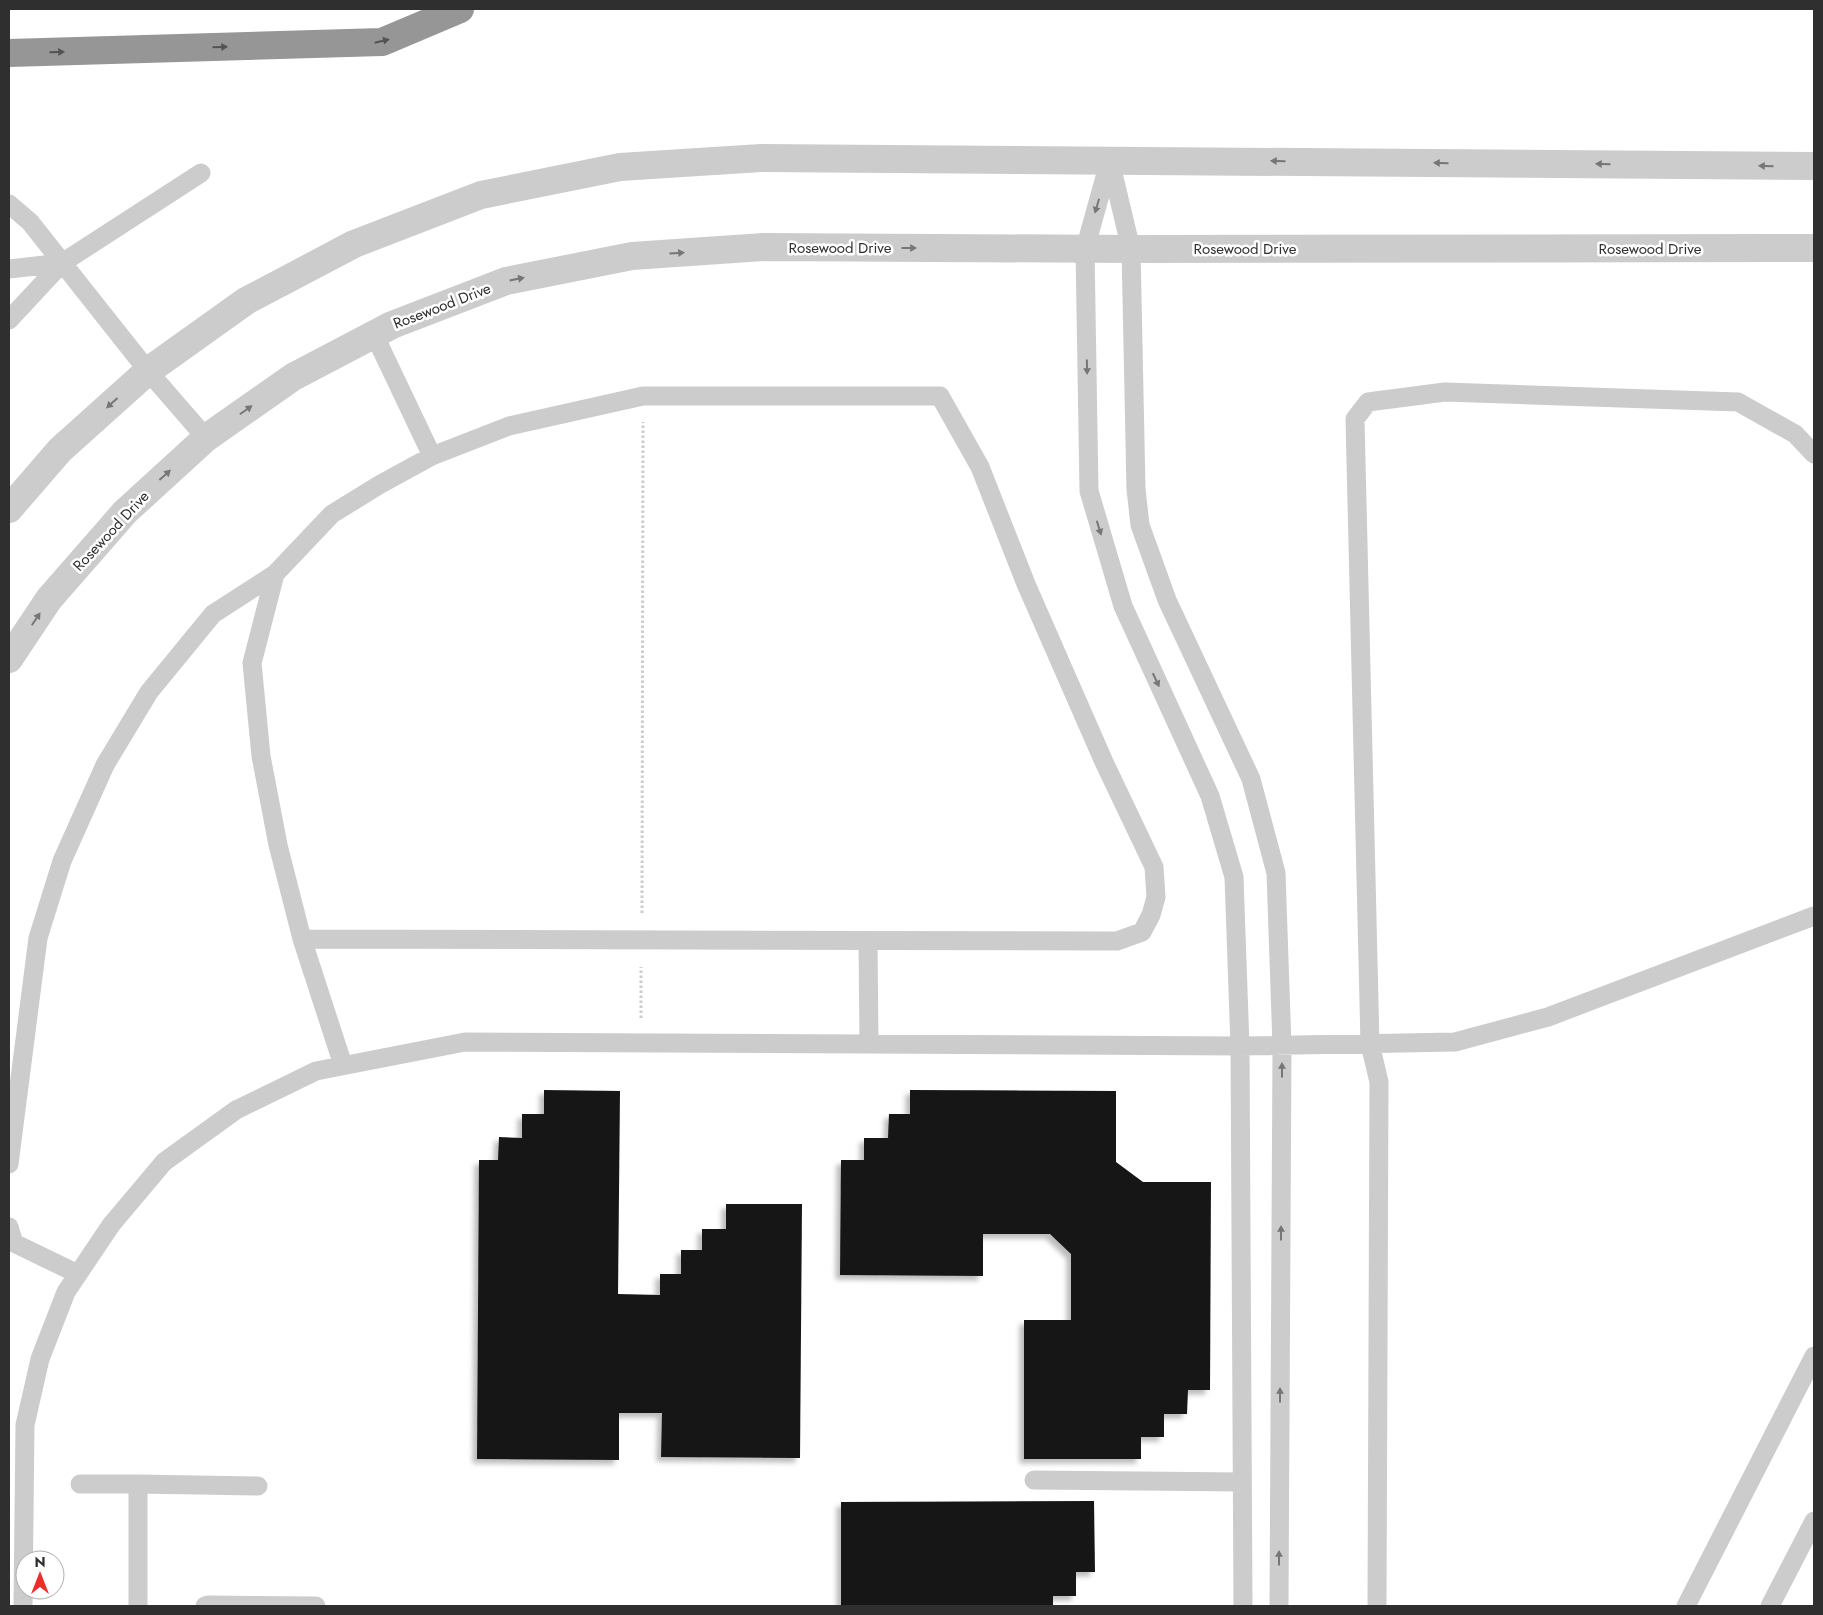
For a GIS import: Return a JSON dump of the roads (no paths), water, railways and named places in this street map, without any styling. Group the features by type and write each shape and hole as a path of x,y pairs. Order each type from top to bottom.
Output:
{"highway":[{"path":"9,53 382,42 460,9"}],"street":[{"path":"9,509 60,450 148,371 246,301 354,244 482,195 620,167 761,158 1110,159 1814,166"},
{"name":"Rosewood Drive","path":"9,659 49,598 125,512 206,438 293,377 374,334 506,281 632,256 764,247 1085,249 1814,248"}],"lane":[{"path":"1110,159 1085,249 1088,491 1123,606 1210,796 1234,877 1240,1046 1243,1606"},
{"path":"1110,159 1132,249 1136,489 1140,525 1166,600 1251,779 1276,873 1282,1046 1279,1606"},
{"path":"9,320 62,263 201,173"},
{"path":"9,204 30,222 148,371 206,438"},
{"path":"9,269 62,263"},
{"path":"374,334 432,456"},
{"path":"1377,1606 1379,1082 1370,1044 1355,419 1368,402 1445,392 1738,402 1795,434 1814,454"},
{"path":"9,1164 38,938 62,861 105,765 149,692 213,614 275,574 332,514 379,485 432,456 509,426 643,396 940,396 980,467 1026,584 1104,762 1154,867 1156,897 1151,915 1142,932 1117,941 302,939"},
{"path":"275,574 252,663 261,756 278,845 302,939 343,1065"},
{"path":"23,1606 25,1425 40,1359 66,1292 112,1225 164,1162 236,1110 316,1071 465,1042 1282,1046 1454,1042 1548,1017 1814,916"},
{"path":"868,941 869,1044"},
{"path":"9,1228 14,1244 78,1274"},
{"path":"1686,1606 1814,1356"},
{"path":"1034,1480 1242,1482"},
{"path":"80,1484 258,1486"},
{"path":"138,1484 138,1606"},
{"path":"1770,1606 1814,1521"},
{"path":"205,1606 316,1606"}]}
